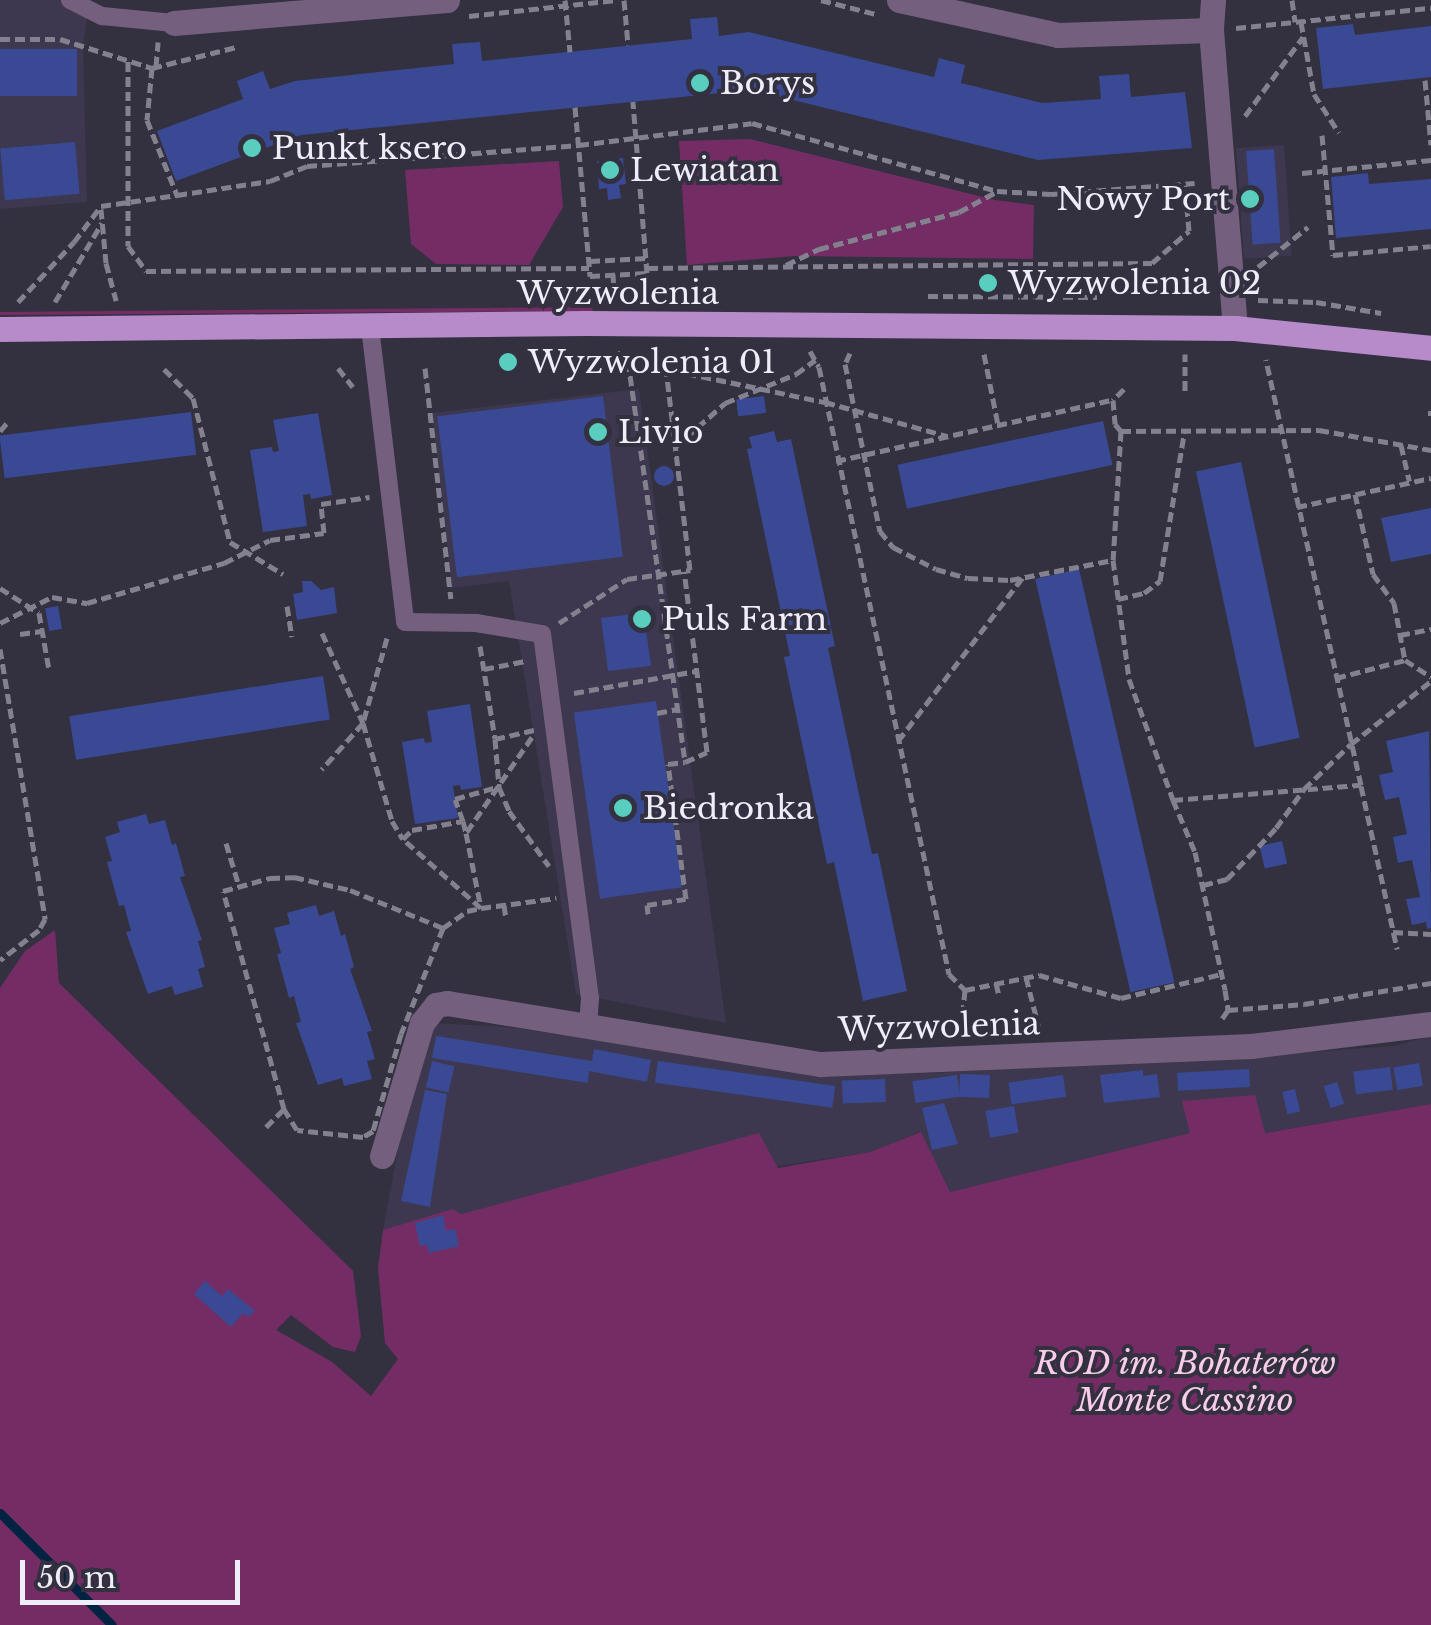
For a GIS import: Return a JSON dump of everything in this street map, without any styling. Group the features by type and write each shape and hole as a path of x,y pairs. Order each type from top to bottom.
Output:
{"main road":[{"name":"Wyzwolenia","path":"0,329 652,324 1236,328 1431,348"}],"street":[{"path":"174,23 447,0"},
{"path":"898,0 1058,36 1210,30"},
{"path":"1213,0 1210,30 1236,328"},
{"name":"Wyzwolenia","path":"382,1156 422,1023 436,1006 448,1004 588,1030 820,1064 1251,1046 1431,1024"}],"lane":[{"path":"70,0 102,16 174,23"},
{"path":"370,327 405,622 454,623 542,634 590,998 588,1030"}],"path":[{"path":"565,0 570,52"},
{"path":"624,0 628,46"},
{"path":"1292,0 1314,94 1338,133"},
{"path":"1406,0 1407,12"},
{"path":"1210,30 1431,8"},
{"path":"1220,136 1244,117 1303,37"},
{"path":"128,61 128,246 146,271 589,264 647,258"},
{"path":"152,68 147,120 177,195"},
{"path":"1425,80 1431,145"},
{"path":"575,107 590,276 648,272 633,102"},
{"path":"18,302 74,242 101,206 270,182 307,166 578,144 752,123 997,191 1052,194 1223,180"},
{"path":"1322,135 1333,255 1431,246"},
{"path":"1302,172 1431,160"},
{"path":"648,268 1152,264 1190,231 1185,185"},
{"path":"784,267 818,249 960,212 997,191"},
{"path":"101,206 116,301"},
{"path":"55,302 102,222"},
{"path":"1261,300 1258,266 1308,228"},
{"path":"1233,300 1388,314"},
{"path":"982,342 998,424"},
{"path":"805,345 816,359 949,974 965,990 963,1030 955,1037"},
{"path":"859,345 848,354 845,364 880,531 893,546 936,568 968,578 1024,577 1113,560"},
{"path":"1263,346 1397,949"},
{"path":"616,351 628,361 825,402 947,436"},
{"path":"1184,357 1184,391"},
{"path":"675,447 705,416 754,388 796,374 816,359"},
{"path":"628,361 685,762"},
{"path":"338,368 362,400"},
{"path":"424,368 454,623"},
{"path":"164,369 193,398 230,542 283,574"},
{"path":"542,634 627,580 690,570 666,369"},
{"path":"836,461 1112,400 1124,389"},
{"path":"1112,400 1115,424 1122,431 1319,430 1431,450"},
{"path":"0,431 7,423"},
{"path":"1118,600 1154,589 1160,581 1186,430"},
{"path":"1122,431 1113,560 1129,679 1203,885 1228,1010"},
{"path":"1401,445 1410,482"},
{"path":"1297,507 1431,478"},
{"path":"1203,885 1228,879 1276,828 1304,790 1351,744 1431,679 1405,660 1394,603 1373,574 1355,494"},
{"path":"0,623 52,598 87,603 244,553 270,540 324,533 321,504 374,497 376,513"},
{"path":"648,914 647,904 686,899 668,764 699,759 707,752 684,571"},
{"path":"898,741 1024,577"},
{"path":"0,588 40,613 49,670"},
{"path":"288,606 292,637"},
{"path":"322,769 364,723 391,624"},
{"path":"1400,635 1431,629"},
{"path":"20,634 42,631"},
{"path":"322,633 364,723 392,821 402,839 481,908"},
{"path":"0,653 10,676 44,919 39,930 2,957"},
{"path":"1336,678 1405,660"},
{"path":"657,713 677,710"},
{"path":"466,833 537,729"},
{"path":"495,739 499,786 509,810 550,868"},
{"path":"1173,800 1361,785"},
{"path":"481,908 455,799 499,786"},
{"path":"402,839 412,830 463,820"},
{"path":"226,842 239,886"},
{"path":"363,1136 297,1130 284,1109 223,891 294,877 350,890 431,924"},
{"path":"443,928 467,911 571,896"},
{"path":"504,905 506,919"},
{"path":"1394,932 1429,936"},
{"path":"965,990 1040,975 1121,998 1222,974"},
{"path":"1026,978 1037,1026 1052,1037"},
{"path":"996,983 999,996"},
{"path":"1211,1029 1228,1010 1304,1004 1431,984"},
{"path":"266,1127 284,1109"}],"shaded area":[{"path":"0,0 90,0 83,45 87,202 0,209"},
{"path":"1284,145 1292,256 1244,259 1236,148"},
{"path":"639,389 726,1023 576,994 509,581 452,588 432,413"},
{"path":"434,1023 508,1027 826,1073 910,1074 1253,1056 1394,1046 1431,1036 1431,1104 1264,1133 1183,1101 1191,1133 950,1192 920,1132 870,1152 462,1214 452,1209 383,1230 400,1138"}],"green space":[{"path":"750,139 995,200 1034,205 1033,259 795,256 687,265 679,141"},
{"path":"559,161 563,207 529,265 436,264 411,244 405,170"},
{"path":"592,307 593,311 0,315 0,312"},
{"name":"ROD im. Bohaterów Monte Cassino","path":"55,930 59,983 353,1271 361,1336 355,1352 333,1347 291,1315 276,1330 332,1362 371,1396 398,1359 385,1343 378,1268 383,1230 452,1209 462,1214 759,1133 778,1168 870,1152 921,1132 950,1192 1190,1133 1182,1101 1255,1095 1265,1133 1431,1104 1431,1625 0,1625 0,988 25,951"}],"building":[{"path":"717,17 719,36 749,32 934,77 939,58 965,65 961,83 1042,103 1101,99 1099,76 1129,74 1131,97 1185,92 1192,148 1038,160 752,90 301,135 176,181 157,131 243,99 237,81 263,71 270,89 295,81 454,64 452,44 480,42 482,61 692,39 690,19"},
{"path":"1353,24 1355,35 1431,26 1431,77 1323,89 1316,28"},
{"path":"0,49 77,49 77,96 0,96"},
{"path":"75,142 80,194 5,200 0,149"},
{"path":"1274,149 1281,243 1253,245 1246,151"},
{"path":"623,158 626,184 619,185 621,198 608,200 607,188 599,189 597,161"},
{"path":"1368,173 1369,184 1431,179 1431,229 1336,238 1331,177"},
{"path":"603,396 623,557 457,577 437,416"},
{"path":"764,396 766,413 738,416 736,399"},
{"path":"191,412 196,455 5,478 0,435"},
{"path":"318,413 332,495 311,499 310,494 303,495 307,526 263,532 250,450 272,447 273,452 279,451 273,420"},
{"path":"1103,421 1112,465 907,509 898,465"},
{"path":"774,431 777,442 791,439 835,646 828,648 872,854 878,853 907,991 863,1001 834,862 827,864 784,657 790,656 747,449 752,448 749,437"},
{"path":"1241,462 1300,738 1255,747 1196,472"},
{"path":"664,466 674,476 664,486 654,476"},
{"path":"1431,508 1431,554 1391,562 1381,518"},
{"path":"1079,569 1174,982 1131,992 1035,579"},
{"path":"302,581 311,581 321,590 334,587 337,613 297,620 293,594 303,592"},
{"path":"58,606 62,629 49,631 45,608"},
{"path":"649,612 651,622 645,622 651,666 608,671 601,618"},
{"path":"323,676 330,719 76,760 69,716"},
{"path":"656,701 682,887 600,899 574,713"},
{"path":"470,704 482,787 461,790 460,785 453,786 458,818 415,824 402,742 424,738 425,743 432,742 427,711"},
{"path":"1429,731 1431,928 1427,929 1426,922 1412,925 1406,899 1420,897 1412,860 1398,863 1393,837 1407,834 1399,797 1385,800 1379,775 1393,772 1386,741"},
{"path":"146,814 149,824 165,820 172,845 176,843 185,876 180,877 202,940 198,941 205,967 198,969 203,987 175,995 172,986 148,994 126,932 131,931 124,905 119,906 107,862 112,861 105,837 120,832 117,822"},
{"path":"1282,841 1287,863 1265,869 1260,846"},
{"path":"316,905 319,916 334,911 341,936 345,934 354,967 350,969 372,1031 367,1032 375,1059 367,1061 372,1079 344,1086 342,1078 318,1085 296,1023 301,1022 294,996 289,998 277,954 281,953 274,928 290,924 287,913"},
{"path":"436,1036 592,1061 594,1049 651,1060 647,1082 589,1071 588,1083 432,1058"},
{"path":"432,1061 454,1066 448,1092 426,1087"},
{"path":"658,1061 835,1086 832,1108 655,1083"},
{"path":"1419,1063 1423,1086 1397,1090 1393,1068"},
{"path":"1390,1067 1393,1090 1356,1094 1353,1072"},
{"path":"1249,1069 1250,1087 1178,1091 1177,1073"},
{"path":"1143,1070 1143,1076 1157,1074 1160,1097 1104,1103 1100,1075"},
{"path":"960,1074 990,1075 989,1098 959,1097"},
{"path":"957,1075 960,1097 915,1103 912,1081"},
{"path":"1063,1075 1066,1097 1012,1104 1009,1083"},
{"path":"885,1079 886,1102 843,1103 842,1081"},
{"path":"1337,1082 1344,1104 1331,1108 1324,1086"},
{"path":"1295,1089 1300,1111 1288,1114 1282,1092"},
{"path":"425,1090 447,1094 430,1207 401,1201"},
{"path":"944,1103 958,1144 932,1150 922,1108"},
{"path":"1014,1106 1019,1133 990,1138 985,1111"},
{"path":"443,1215 446,1231 455,1229 459,1246 429,1253 427,1245 420,1246 415,1223"},
{"path":"205,1281 222,1296 228,1289 255,1311 248,1317 243,1313 231,1327 194,1294"}],"waterway":[{"path":"0,1513 112,1625"}],"place":[{"name":"Borys","path":"700,83"},
{"name":"Punkt ksero","path":"252,148"},
{"name":"Lewiatan","path":"610,170"},
{"name":"Nowy Port","path":"1250,199"},
{"name":"Wyzwolenia 02","path":"988,283"},
{"name":"Wyzwolenia 01","path":"508,362"},
{"name":"Livio","path":"598,432"},
{"name":"Puls Farm","path":"642,619"},
{"name":"Biedronka","path":"623,808"}]}
